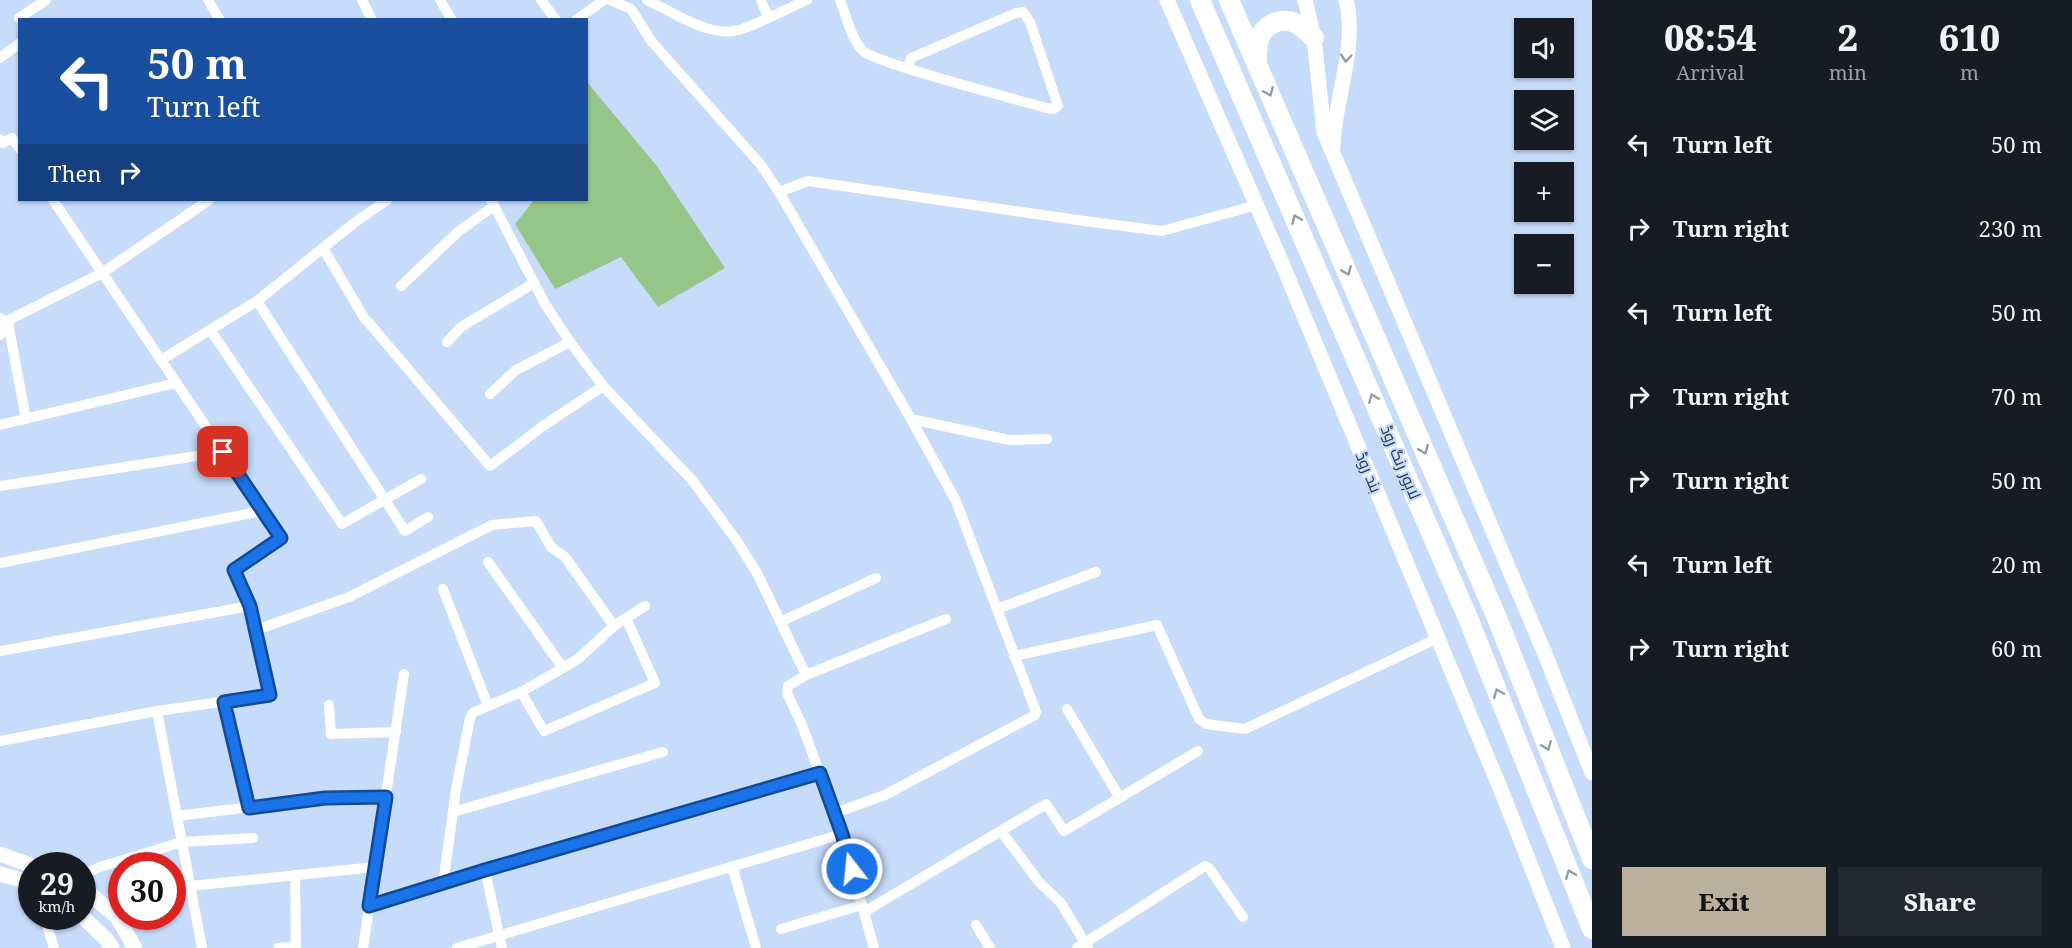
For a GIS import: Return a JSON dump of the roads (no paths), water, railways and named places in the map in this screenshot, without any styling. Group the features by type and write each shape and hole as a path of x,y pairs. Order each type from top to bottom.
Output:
{"highway":[{"name":"لاہور رنگ روڈ","path":"1200,0 1464,608 1592,929"},
{"name":"لاہور رنگ روڈ","path":"1229,0 1497,618 1592,859"},
{"path":"1257,63 1259,39 1263,32 1275,22 1285,20 1294,22 1314,38"}],"main road":[{"name":"بند روڈ","path":"1167,0 1257,205 1438,638 1563,948"},
{"path":"1305,0 1314,38 1324,132 1545,654 1592,773"},
{"path":"1333,156 1335,118 1345,75 1348,33 1346,0"},
{"path":"0,854 18,861"},
{"path":"0,874 18,879"},
{"path":"96,899 117,917 135,948"},
{"path":"96,929 112,948"}],"street":[{"path":"19,18 46,0"},
{"path":"208,0 219,18"},
{"path":"362,0 371,18"},
{"path":"440,0 451,18"},
{"path":"541,0 554,18"},
{"path":"579,18 604,0"},
{"path":"610,0 631,9 652,42 761,165 779,192 956,501 1036,712 1035,715 885,795 835,813"},
{"path":"647,0 703,27 721,31 736,31 807,0"},
{"path":"761,0 768,17"},
{"path":"840,0 863,51 868,55 908,68 1046,108 1053,109 1058,106 1030,22 1023,12 911,58 908,68"},
{"path":"0,58 18,44"},
{"path":"0,139 3,143 12,138 18,146"},
{"path":"779,192 808,181 1162,231 1257,205"},
{"path":"0,741 157,711 270,695 250,606 234,570 281,538 54,201"},
{"path":"4,320 9,320 102,273 209,201"},
{"path":"161,360 211,332 257,302 386,201"},
{"path":"401,286 492,203 545,304 570,342 603,386 692,480 737,541 757,573 806,675"},
{"path":"323,248 363,316 490,466 543,426 603,386"},
{"path":"447,342 461,327 534,283"},
{"path":"257,302 405,531 428,517"},
{"path":"0,335 4,320"},
{"path":"4,320 26,419"},
{"path":"211,332 342,524 421,479"},
{"path":"490,394 516,370 570,342"},
{"path":"0,425 176,382"},
{"path":"911,419 1009,440 1047,439"},
{"path":"0,486 223,452"},
{"path":"0,563 262,511"},
{"path":"256,630 350,597 492,525 537,521 550,547 565,557 614,626"},
{"path":"488,562 563,668"},
{"path":"997,609 1096,572"},
{"path":"780,622 876,579"},
{"path":"443,588 488,706"},
{"path":"0,651 250,606"},
{"path":"442,884 470,718 474,712 521,692 563,668 579,658 614,626 645,606"},
{"path":"521,692 544,731 655,683 626,618"},
{"path":"874,948 835,813 786,689 806,675 946,619"},
{"path":"1014,656 1157,625 1199,719 1206,724 1245,729 1438,638"},
{"path":"363,948 404,674"},
{"path":"224,702 249,808"},
{"path":"329,705 331,734 396,732"},
{"path":"1067,709 1119,798"},
{"path":"157,711 201,948"},
{"path":"453,812 663,752"},
{"path":"780,929 863,908 1046,804 1064,831 1198,752"},
{"path":"369,906 820,773"},
{"path":"177,816 325,798 386,797"},
{"path":"1001,831 1039,882 1061,903 1083,946 1205,866 1209,868 1243,916"},
{"path":"458,948 842,834"},
{"path":"96,869 182,842 254,838"},
{"path":"732,866 756,948"},
{"path":"190,886 375,867"},
{"path":"485,870 502,948"},
{"path":"278,948 296,947 295,875"},
{"path":"976,925 990,948"},
{"path":"48,930 54,948"}]}
